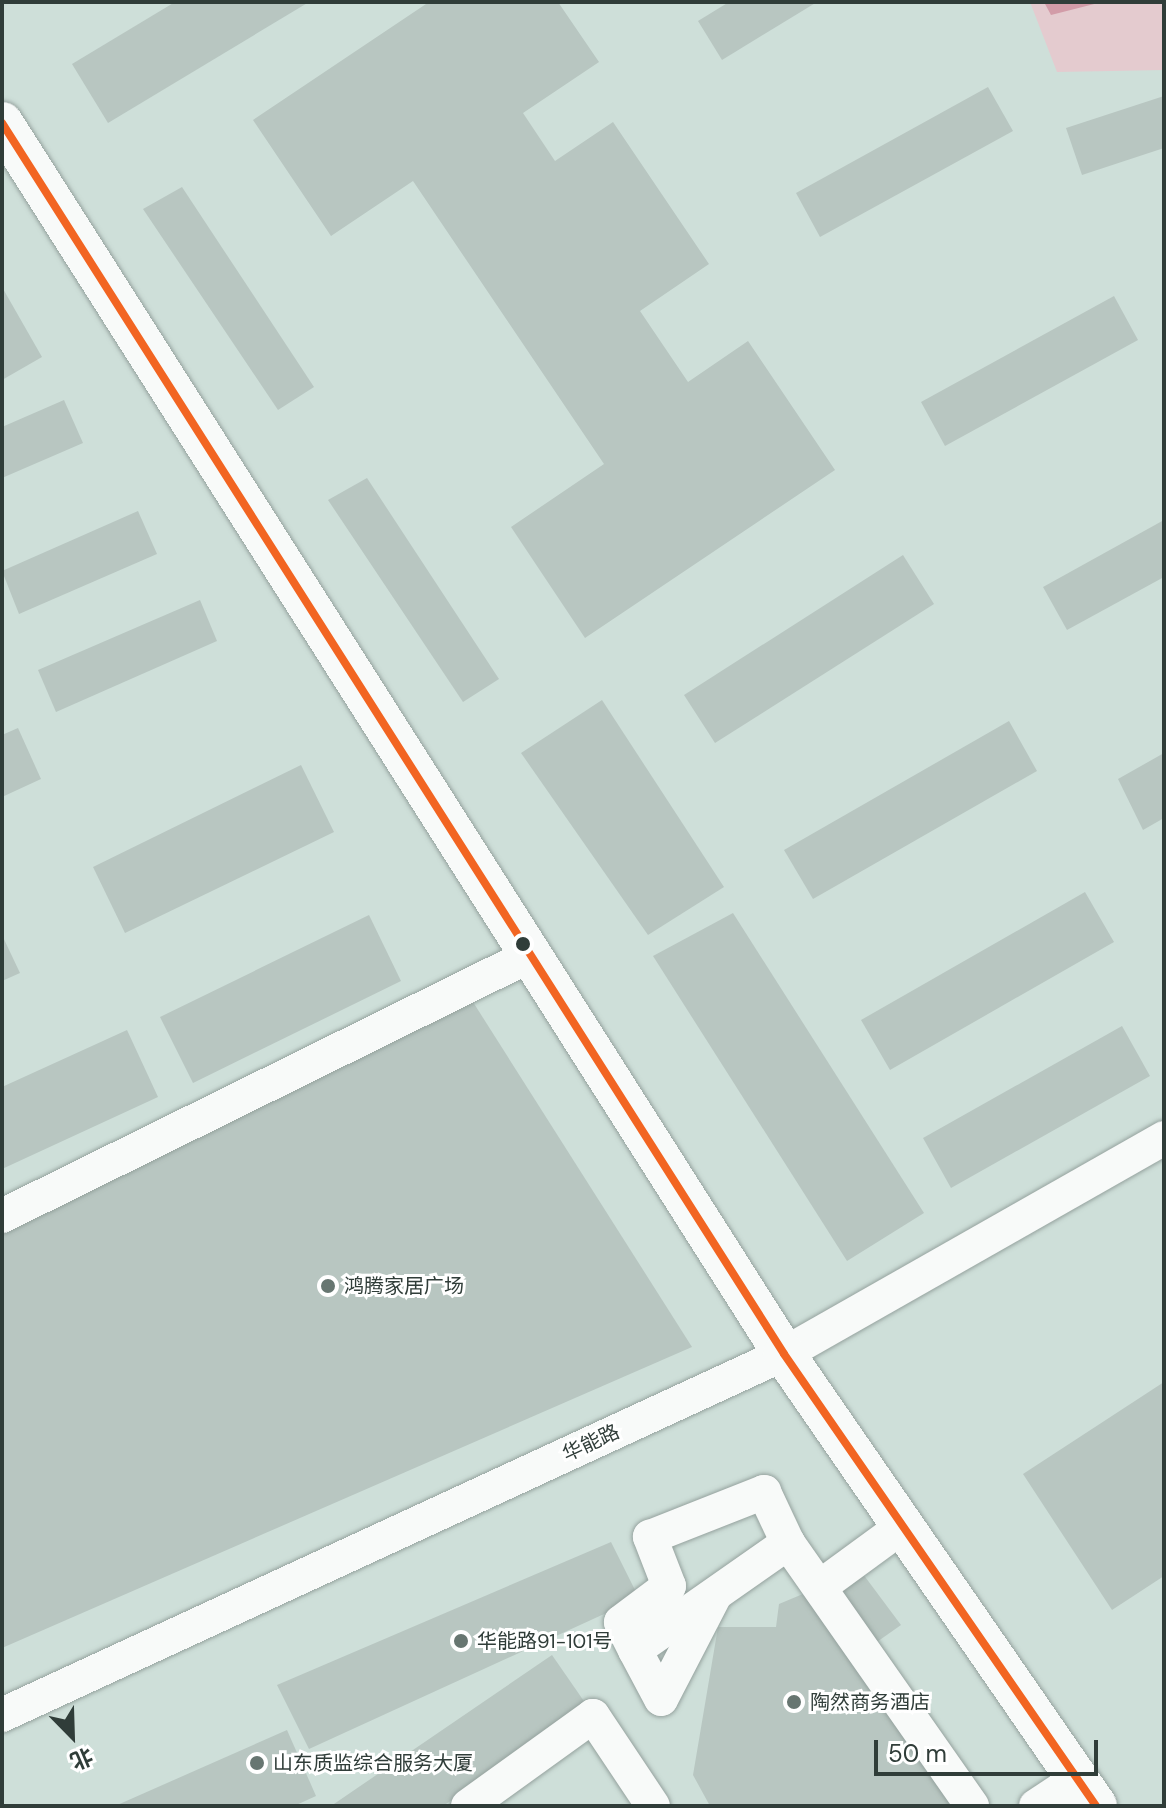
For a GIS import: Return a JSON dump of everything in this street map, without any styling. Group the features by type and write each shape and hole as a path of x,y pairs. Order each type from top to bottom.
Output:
{"main road":[{"path":"2,123 784,1354 1086,1793"}],"street":[{"path":"2,1216 531,955"},
{"name":"华能路","path":"2,1715 784,1354 1164,1138"},
{"path":"715,1595 661,1699 621,1622 669,1586 650,1537 764,1492 788,1543 972,1806"},
{"path":"821,1586 903,1526"},
{"path":"635,1650 788,1543"},
{"path":"468,1806 593,1716 653,1806"},
{"path":"1036,1806 1086,1793"}],"shaded area":[{"path":"1030,2 1164,2 1164,70 1057,72"},
{"path":"1044,2 1102,2 1051,15"}],"building":[{"path":"175,2 309,2 108,123 72,64"},
{"path":"429,2 558,2 599,62 523,113 555,161 613,122 709,264 640,311 688,382 748,341 835,470 585,638 511,527 604,464 413,181 331,236 253,120"},
{"path":"729,2 817,2 722,60 698,21"},
{"path":"988,87 1013,131 820,237 796,193"},
{"path":"1164,96 1164,148 1082,175 1066,128"},
{"path":"182,187 314,387 278,410 143,209"},
{"path":"2,287 42,357 2,380"},
{"path":"1114,296 1138,340 945,446 921,402"},
{"path":"64,400 83,443 2,478 2,427"},
{"path":"367,478 499,679 463,702 328,500"},
{"path":"138,511 157,554 19,614 2,571"},
{"path":"1164,520 1164,577 1067,630 1043,587"},
{"path":"903,555 934,604 715,743 684,695"},
{"path":"200,600 217,641 56,712 38,670"},
{"path":"602,700 724,887 648,935 521,753"},
{"path":"1009,721 1037,771 813,899 784,850"},
{"path":"18,728 41,779 2,797 2,735"},
{"path":"1164,753 1164,818 1143,830 1118,779"},
{"path":"301,765 334,832 125,933 93,867"},
{"path":"1085,892 1114,942 890,1070 861,1020"},
{"path":"733,913 924,1213 847,1261 653,956"},
{"path":"369,915 401,981 193,1083 160,1017"},
{"path":"2,935 20,973 2,981"},
{"name":"鸿腾家居广场","path":"473,1002 692,1347 2,1648 2,1225"},
{"path":"1122,1026 1150,1076 951,1188 923,1138"},
{"path":"127,1030 158,1097 2,1169 2,1087"},
{"path":"1164,1382 1164,1576 1112,1610 1023,1474"},
{"name":"华能路91-101号","path":"611,1542 639,1598 309,1749 277,1685"},
{"path":"863,1574 901,1625 874,1644 837,1593"},
{"name":"陶然商务酒店","path":"810,1591 951,1806 710,1806 693,1775 718,1627 776,1627 779,1604"},
{"path":"552,1655 588,1707 443,1806 331,1806"},
{"name":"山东质监综合服务大厦","path":"287,1730 316,1796 294,1806 115,1806"}],"transit line":[{"path":"2,123 784,1354 1096,1806"}],"place":[{"name":"鸿腾家居广场","path":"328,1286"},
{"name":"华能路91-101号","path":"461,1641"},
{"name":"陶然商务酒店","path":"794,1702"},
{"name":"山东质监综合服务大厦","path":"257,1763"}]}
